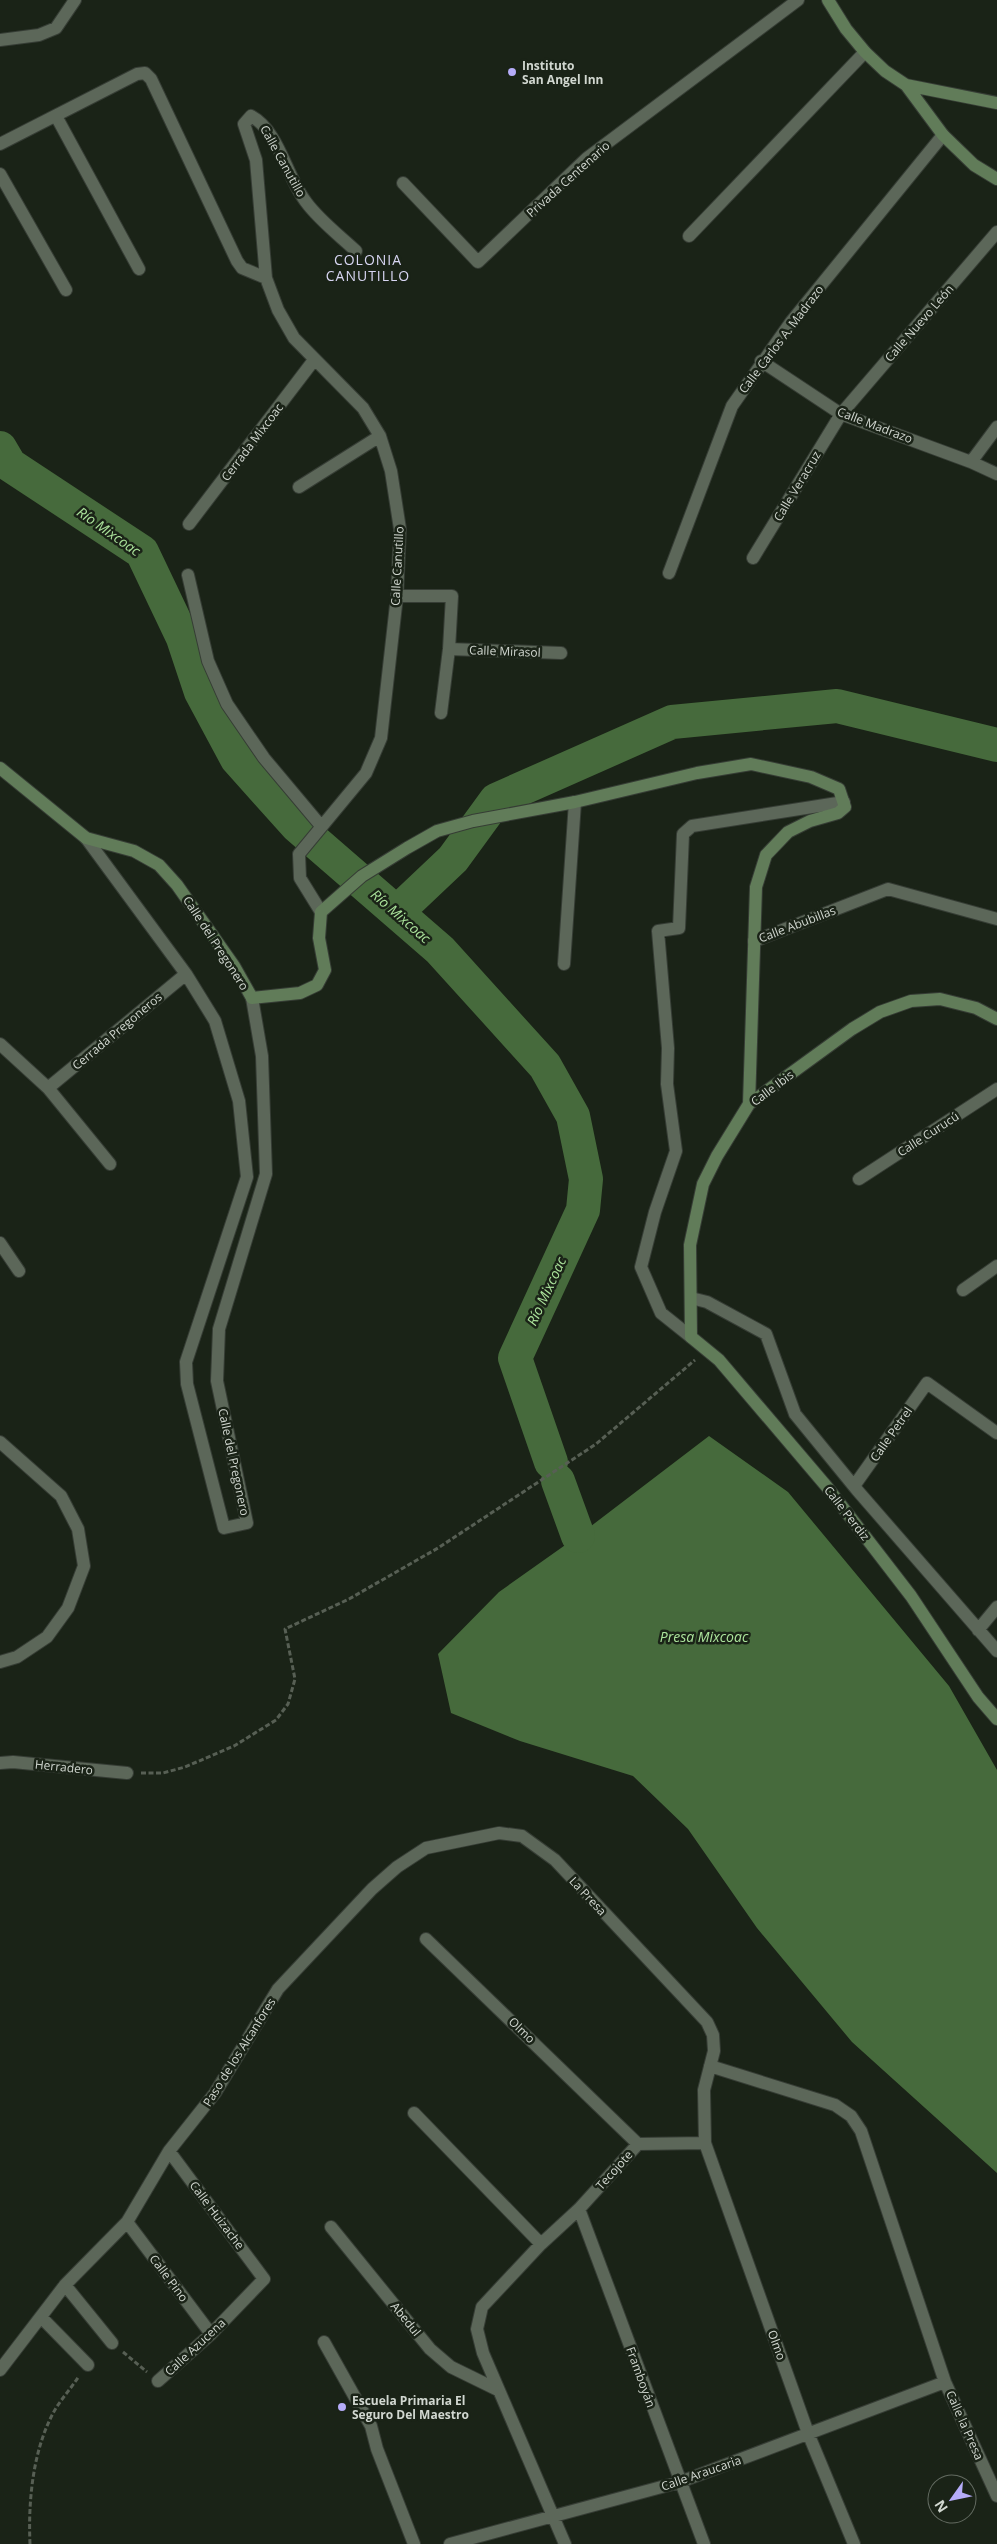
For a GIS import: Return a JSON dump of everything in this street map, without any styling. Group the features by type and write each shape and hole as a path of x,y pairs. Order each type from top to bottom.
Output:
{"street":[{"path":"0,40 39,35 56,28 75,0"},
{"name":"Privada Centenario","path":"403,183 478,262 587,158 798,0"},
{"path":"828,0 846,29 865,52 885,71 906,85 943,135 974,165 997,180"},
{"path":"690,236 865,52"},
{"path":"0,144 137,74 145,73 151,79 242,268 266,278"},
{"path":"906,85 997,102"},
{"path":"56,116 138,269"},
{"name":"Calle Canutillo","path":"321,911 300,878 299,854 366,773 380,738 397,596 400,529 391,471 380,436 363,408 294,338 278,310 266,278 256,160 244,124 250,116 262,122 274,141 287,172 307,203 356,251"},
{"name":"Calle Carlos A. Madrazo","path":"669,573 732,406 761,361 943,135"},
{"path":"0,174 66,290"},
{"name":"Calle Nuevo León","path":"841,414 997,232"},
{"name":"Cerrada Mixcoac","path":"189,524 314,360"},
{"name":"Calle Madrazo","path":"761,361 841,414 971,462 997,474"},
{"name":"Calle Veracruz","path":"753,558 841,414"},
{"path":"971,462 997,427"},
{"path":"299,487 380,436"},
{"path":"188,575 208,661 227,704 264,758 321,827"},
{"path":"397,596 452,596 449,649 442,713"},
{"name":"Calle Mirasol","path":"449,649 561,653"},
{"path":"252,998 300,993 317,985 324,970 318,938 321,911 362,876 437,831 473,821 552,807 697,773 751,764 811,777 839,789 845,807 838,813 810,821 788,832 766,855 756,887 754,940"},
{"name":"Calle del Pregonero","path":"0,768 86,838 186,974 216,1021 239,1101 247,1177 186,1362 187,1384 224,1528 247,1523 217,1381 219,1330 266,1174 262,1056 252,998 234,966 177,885 159,865 134,851 86,838"},
{"path":"564,964 575,802"},
{"path":"691,1337 661,1313 641,1267 655,1212 676,1151 667,1084 668,1048 658,931 679,928 684,834 692,826 844,802"},
{"name":"Calle Abubillas","path":"749,1104 754,940 888,889 997,919"},
{"name":"Cerrada Pregoneros","path":"48,1088 186,974"},
{"name":"Calle Ibis","path":"691,1337 690,1245 703,1184 717,1156 749,1104 852,1029 880,1012 910,1000 940,999 976,1008 997,1019"},
{"path":"0,1044 48,1088 110,1164"},
{"name":"Calle Curucú","path":"859,1180 997,1089"},
{"path":"0,1244 19,1271"},
{"path":"963,1290 997,1266"},
{"name":"Calle Perdiz","path":"692,1298 707,1302 766,1334 795,1414 854,1486 997,1651"},
{"name":"Calle Perdiz","path":"691,1337 719,1360 827,1487 911,1596 978,1696 997,1719"},
{"name":"Calle Petrel","path":"854,1486 927,1382 997,1433"},
{"path":"0,1442 61,1496 78,1529 84,1566 68,1608 48,1637 17,1657 0,1662"},
{"path":"978,1630 997,1607"},
{"name":"Herradero","path":"0,1763 13,1762 127,1773"},
{"name":"La Presa","path":"426,1848 499,1832 522,1836 555,1860 707,2022 713,2035 714,2051 710,2066"},
{"name":"Paso de los Alcanfores","path":"0,2370 65,2285 127,2222 169,2151 215,2093 278,1989 372,1889 397,1867 426,1848"},
{"name":"Olmo","path":"426,1939 638,2144"},
{"path":"705,2144 704,2090 710,2066"},
{"name":"Calle la Presa","path":"710,2066 835,2105 851,2116 862,2131 945,2382 997,2496"},
{"path":"414,2113 541,2244"},
{"name":"Tecojote","path":"498,2390 483,2353 477,2330 482,2307 541,2244 579,2210 638,2144 705,2144"},
{"name":"Olmo","path":"705,2144 808,2433 854,2544"},
{"name":"Calle Huizache","path":"169,2151 264,2279"},
{"name":"Framboyán","path":"579,2210 704,2544"},
{"name":"Calle Pino","path":"127,2222 211,2334"},
{"name":"Abedul","path":"331,2227 430,2349 451,2367 498,2390"},
{"name":"Calle Azucena","path":"158,2381 211,2334 264,2279"},
{"path":"65,2285 112,2343"},
{"path":"41,2317 88,2365"},
{"path":"324,2342 371,2426 377,2448 414,2544"},
{"name":"Calle Araucaria","path":"450,2544 680,2482 945,2382"},
{"path":"498,2390 565,2544"}],"path":[{"path":"127,1773 163,1773 185,1767 234,1746 276,1720 288,1704 295,1679 285,1629 349,1598 438,1548 588,1450 706,1350"},
{"name":"Calle Azucena","path":"112,2343 158,2381"},
{"path":"30,2544 34,2478 42,2441 56,2408 88,2365"}],"water":[{"name":"Presa Mixcoac","path":"709,1436 788,1492 949,1686 997,1770 997,2173 852,2042 757,1928 688,1829 633,1776 520,1741 451,1713 438,1654 499,1592 578,1536"}],"waterway":[{"name":"Río Mixcoac","path":"0,448 10,465 142,552 183,638 201,692 237,759 297,826 440,950 545,1066 573,1116 586,1179 583,1210 515,1358 551,1462"},
{"path":"397,912 453,859 496,800 672,722 837,706 997,745"},
{"name":"Río Mixcoac","path":"558,1481 578,1536"}],"place":[{"name":"Instituto San Angel Inn","path":"512,72"},
{"name":"Escuela Primaria El Seguro Del Maestro","path":"342,2407"}],"district":[{"name":"COLONIA CANUTILLO","path":"368,268"}]}
